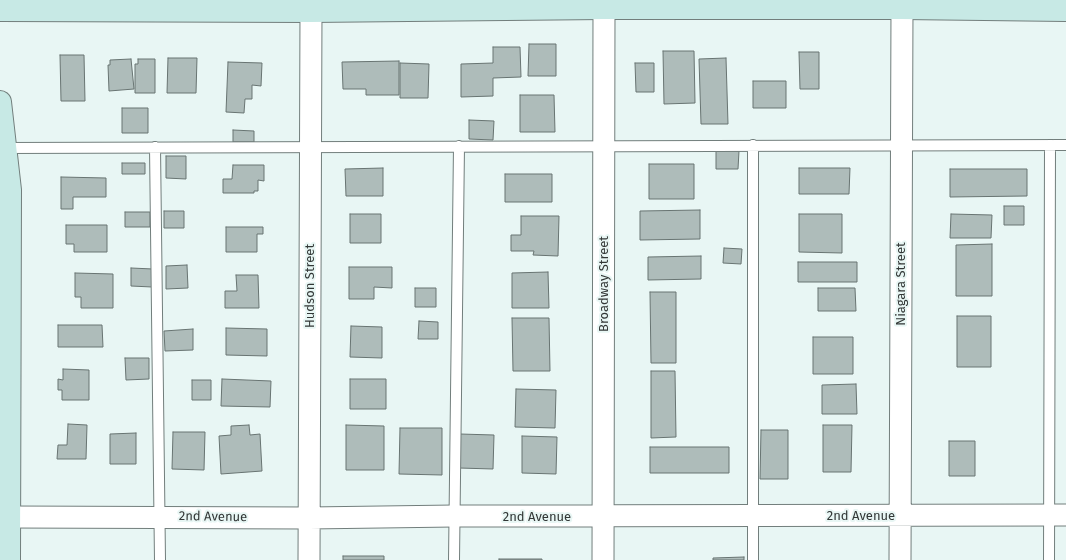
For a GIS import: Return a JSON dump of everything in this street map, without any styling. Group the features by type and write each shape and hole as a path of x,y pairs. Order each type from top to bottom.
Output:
{"street":[{"path":"0,10 311,11 604,8 902,8 1066,10"},
{"name":"Broadway Street","path":"604,8 604,560"},
{"name":"Niagara Street","path":"900,560 902,8"},
{"name":"Hudson Street","path":"309,560 311,11"},
{"path":"0,102 10,190 4,518 9,560"},
{"name":"2nd Avenue","path":"4,518 1057,516"}],"lane":[{"path":"6,148 901,144 1066,145"},
{"path":"753,145 753,560"},
{"path":"1049,560 1057,516 1050,145"},
{"path":"454,560 459,146"},
{"path":"155,147 160,560"}],"building":[{"path":"529,44 556,44 556,76 528,76"},
{"path":"493,47 520,47 521,77 493,78 493,96 461,97 461,64 493,63"},
{"path":"663,51 694,51 695,103 664,104"},
{"path":"799,52 819,52 819,89 800,89"},
{"path":"60,55 84,55 85,101 61,101"},
{"path":"168,58 197,58 196,93 167,93"},
{"path":"726,58 728,124 701,124 699,59"},
{"path":"131,59 134,89 109,91 108,65 110,65 110,60"},
{"path":"138,59 155,59 155,93 135,93 135,64 138,64"},
{"path":"399,61 399,95 366,95 366,89 343,89 342,62"},
{"path":"228,62 262,63 261,86 252,85 252,99 245,99 244,113 226,112"},
{"path":"400,63 429,64 428,98 400,98"},
{"path":"635,63 654,63 654,92 636,92"},
{"path":"753,81 786,81 786,108 753,108"},
{"path":"520,95 554,95 555,132 520,132"},
{"path":"122,108 148,108 148,133 122,133"},
{"path":"469,120 494,121 493,140 469,139"},
{"path":"233,130 254,131 254,142 233,142"},
{"path":"716,150 739,151 738,169 716,169"},
{"path":"166,156 186,156 186,179 166,178"},
{"path":"122,163 145,163 145,174 122,174"},
{"path":"649,164 694,164 694,199 649,199"},
{"path":"233,165 264,165 264,181 258,180 258,191 254,191 254,193 223,193 223,179 232,179"},
{"path":"383,168 383,196 346,196 345,169"},
{"path":"799,168 850,168 849,194 799,194"},
{"path":"950,169 1027,169 1027,196 950,197"},
{"path":"505,174 552,174 552,202 505,202"},
{"path":"61,177 106,178 106,197 73,197 73,209 61,209"},
{"path":"1004,206 1024,206 1024,225 1004,225"},
{"path":"700,210 700,239 640,240 640,211"},
{"path":"164,211 184,211 184,228 164,228"},
{"path":"125,212 150,212 150,227 125,227"},
{"path":"350,214 381,214 381,243 350,243"},
{"path":"799,214 842,214 842,253 799,252"},
{"path":"951,214 992,215 991,238 950,238"},
{"path":"521,216 559,216 558,256 533,255 534,251 511,251 511,235 521,235"},
{"path":"66,225 107,225 107,252 74,252 74,244 66,244"},
{"path":"226,227 263,227 263,234 257,234 257,252 226,252"},
{"path":"992,244 992,296 956,296 956,245"},
{"path":"724,248 742,249 741,264 723,263"},
{"path":"701,256 701,279 648,280 648,257"},
{"path":"798,262 857,262 857,282 798,282"},
{"path":"187,265 188,288 166,289 166,266"},
{"path":"349,267 392,267 392,288 374,287 374,299 349,299"},
{"path":"131,268 153,269 152,287 131,286"},
{"path":"548,272 549,308 512,308 512,273"},
{"path":"75,273 113,274 113,308 81,308 81,297 75,297"},
{"path":"236,275 258,275 259,308 225,308 225,291 237,291"},
{"path":"415,288 436,288 436,307 415,307"},
{"path":"818,288 855,288 856,311 818,311"},
{"path":"650,292 676,292 676,363 651,363"},
{"path":"957,316 991,316 991,367 957,367"},
{"path":"512,318 549,318 550,371 513,371"},
{"path":"419,321 438,322 438,339 418,339"},
{"path":"58,325 102,325 103,347 58,347"},
{"path":"351,326 382,327 382,358 350,357"},
{"path":"226,328 267,329 267,356 226,355"},
{"path":"193,329 193,350 165,351 164,331"},
{"path":"813,337 853,337 853,374 813,374"},
{"path":"125,358 149,358 149,379 126,380"},
{"path":"63,369 89,370 89,400 62,400 62,390 58,390 58,379 63,380"},
{"path":"651,371 675,371 676,437 651,438"},
{"path":"222,379 271,381 270,407 221,406"},
{"path":"350,379 386,379 386,409 350,409"},
{"path":"192,380 211,380 211,400 192,400"},
{"path":"856,384 857,414 822,414 822,385"},
{"path":"516,389 556,390 555,428 515,427"},
{"path":"68,424 87,425 86,459 57,459 58,445 67,445"},
{"path":"249,425 250,435 260,434 262,471 221,474 219,436 231,435 231,426"},
{"path":"346,425 384,426 384,470 346,470"},
{"path":"823,425 852,425 851,472 823,472"},
{"path":"400,428 442,428 442,475 399,474"},
{"path":"761,430 788,430 788,479 760,479"},
{"path":"173,432 205,432 204,470 172,469"},
{"path":"136,433 136,464 110,464 110,434"},
{"path":"460,434 494,435 493,469 459,468"},
{"path":"522,436 557,437 556,474 522,473"},
{"path":"949,441 975,441 975,476 949,476"},
{"path":"650,447 729,447 729,473 650,473"},
{"path":"343,556 384,556 384,560 343,560"},
{"path":"744,557 744,560 713,560 713,558"},
{"path":"542,559 542,560 499,560"}]}
